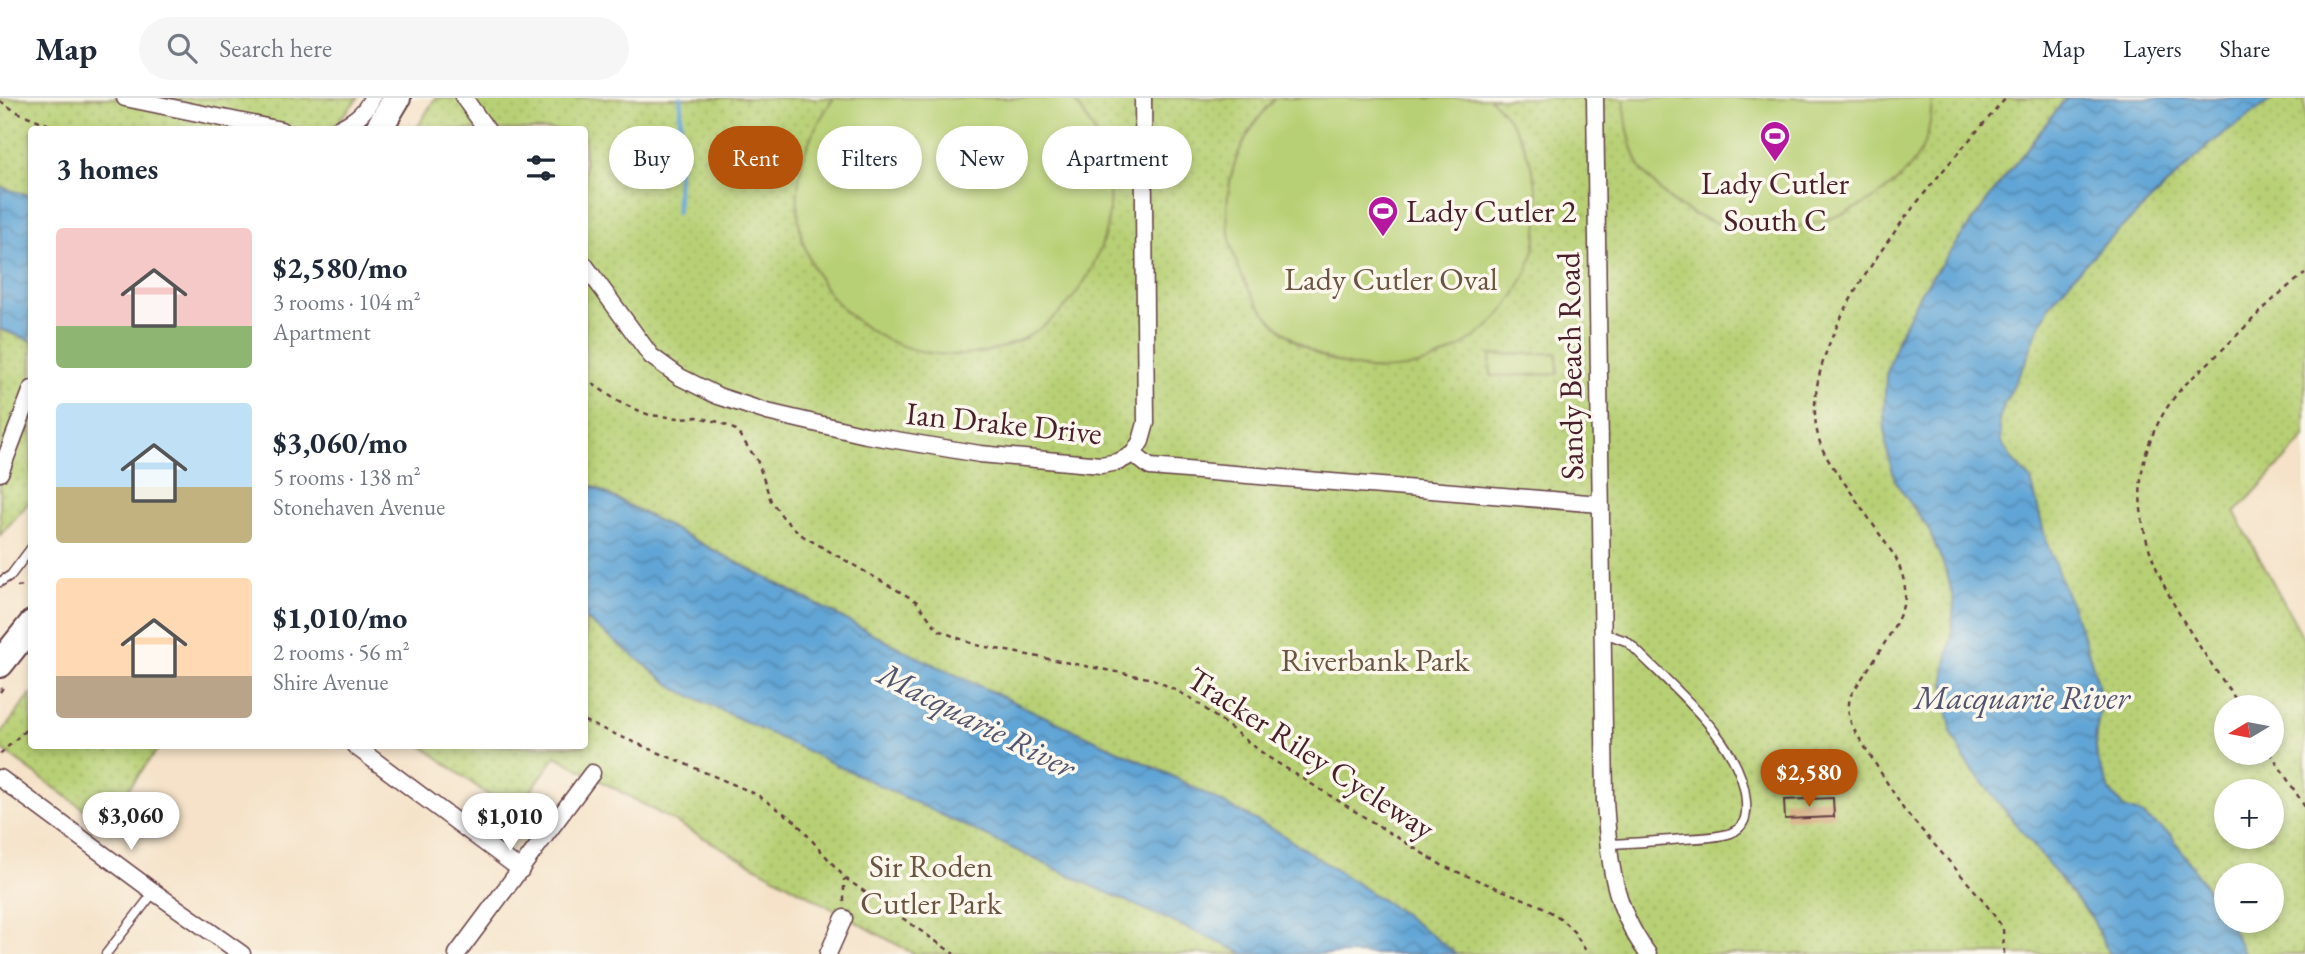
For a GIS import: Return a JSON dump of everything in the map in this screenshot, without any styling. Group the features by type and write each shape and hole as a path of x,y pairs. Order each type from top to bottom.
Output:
{"highway":[{"path":"380,126 397,98"},
{"path":"0,664 26,631"}],"street":[{"path":"125,98 262,126"},
{"path":"344,126 355,120 367,108 372,98"},
{"path":"464,98 484,126"},
{"path":"1133,454 1141,441 1146,424 1143,98"},
{"name":"Sandy Beach Road","path":"1595,98 1603,752 1608,845 1611,873 1621,907 1648,954"},
{"name":"Ian Drake Drive","path":"588,269 651,356 680,377 718,396 766,412 866,435 980,453 1101,465 1118,462 1133,454 1150,467 1600,503"},
{"path":"0,473 28,400"},
{"path":"359,749 521,870"},
{"path":"457,954 592,773"},
{"path":"0,778 242,954"},
{"path":"828,954 844,918"}],"lane":[{"path":"0,582 11,575 28,552"},
{"path":"1601,632 1632,646 1716,732 1738,767 1746,795 1747,812 1741,827 1731,833 1703,838 1608,845"},
{"path":"106,954 154,892"}],"path":[{"path":"2004,954 2003,928 1983,900 1904,810 1853,728 1849,717 1851,695 1897,619 1905,599 1904,579 1896,558 1822,448 1815,414 1818,377 1831,340 1891,235 2006,98"},
{"path":"0,101 15,111 52,126"},
{"path":"2233,695 2166,592 2146,540 2140,516 2139,490 2145,457 2157,425 2175,396 2284,288 2305,274"},
{"name":"Tracker Riley Cycleway","path":"588,382 619,402 649,415 697,417 719,422 736,430 757,460 771,500 785,520 803,536 916,601 938,630 976,645 1153,679 1191,698 1268,757 1443,866 1541,906 1560,918 1574,932 1588,954"},
{"path":"588,723 756,794 795,821 845,878 954,954"},
{"path":"0,754 28,728"},
{"path":"2278,765 2305,807"},
{"path":"844,918 845,878"}],"green space":[{"path":"0,98 358,98 335,126 28,126 28,195 0,187"},
{"path":"435,98 2066,98 1921,292 1899,335 1886,376 1912,506 1928,527 1947,573 1954,602 1952,734 1968,765 2092,918 2109,954 1457,954 1399,911 1278,832 1168,774 911,654 588,484 588,126 418,126"},
{"path":"834,98 1072,98 1090,126 1042,126 1042,189 1108,189 1108,219 1104,237 1083,284 1062,310 1035,331 1020,340 980,353 940,354 902,346 867,328 837,302 815,270 801,232 798,189 803,189 803,161 814,130"},
{"name":"Lady Cutler 2","path":"1276,98 1489,98 1502,111 1522,142 1529,159 1537,195 1537,232 1530,263 1517,292 1487,328 1474,338 1415,366 1358,367 1307,348 1265,312 1237,265 1227,210 1239,153"},
{"name":"Lady Cutler South C","path":"1624,98 1932,98 1924,145 1916,159 1892,185 1862,205 1827,219 1790,228 1752,229 1716,223 1683,209 1656,186 1642,171 1636,157 1628,132"},
{"path":"2274,98 2305,98 2305,438 2235,513 2305,641 2305,954 2244,954 2234,933 2284,933 2284,863 2214,863 2214,899 2171,835 2139,813 2124,808 2109,790 2097,758 2095,739 2100,709 2046,541 2031,480 2013,461 2001,442 1999,420 2004,404 2050,305 2102,246 2213,142"},
{"path":"0,329 28,340 28,503 0,535"},
{"path":"1557,353 1558,374 1491,376 1490,355"},
{"name":"Sir Roden Cutler Park","path":"588,620 676,689 1081,880 1245,954 914,954 556,756 514,814 426,749 588,749"},
{"path":"28,698 28,749 158,749 103,823 0,748 0,735"}],"water":[{"name":"Macquarie River","path":"2066,98 2274,98 2213,142 2102,246 2071,279 2050,305 2004,404 1999,421 2001,442 2013,461 2031,480 2046,541 2085,641 2098,683 2100,709 2095,739 2097,758 2109,790 2124,808 2139,813 2171,835 2214,899 2214,933 2235,933 2244,954 2109,954 2092,918 1968,765 1952,734 1945,699 1945,669 1952,635 1954,602 1947,573 1928,528 1896,483 1886,446 1886,376 1899,335 1921,292"},
{"path":"0,187 28,195 28,340 0,329"},
{"name":"Macquarie River","path":"588,484 911,654 1168,774 1278,832 1399,911 1457,954 1245,954 1081,881 676,689 588,620"}],"building":[{"path":"1829,770 1830,784 1798,786 1797,771"},
{"path":"1833,798 1834,817 1785,819 1784,800"}],"waterway":[{"path":"677,212 681,98"}],"place":[{"name":"Lady Cutler South C","path":"1775,163"},
{"name":"Lady Cutler 2","path":"1383,238"}],"park label":[{"name":"Lady Cutler Oval","path":"1391,279"},
{"name":"Riverbank Park","path":"1375,660"}]}
